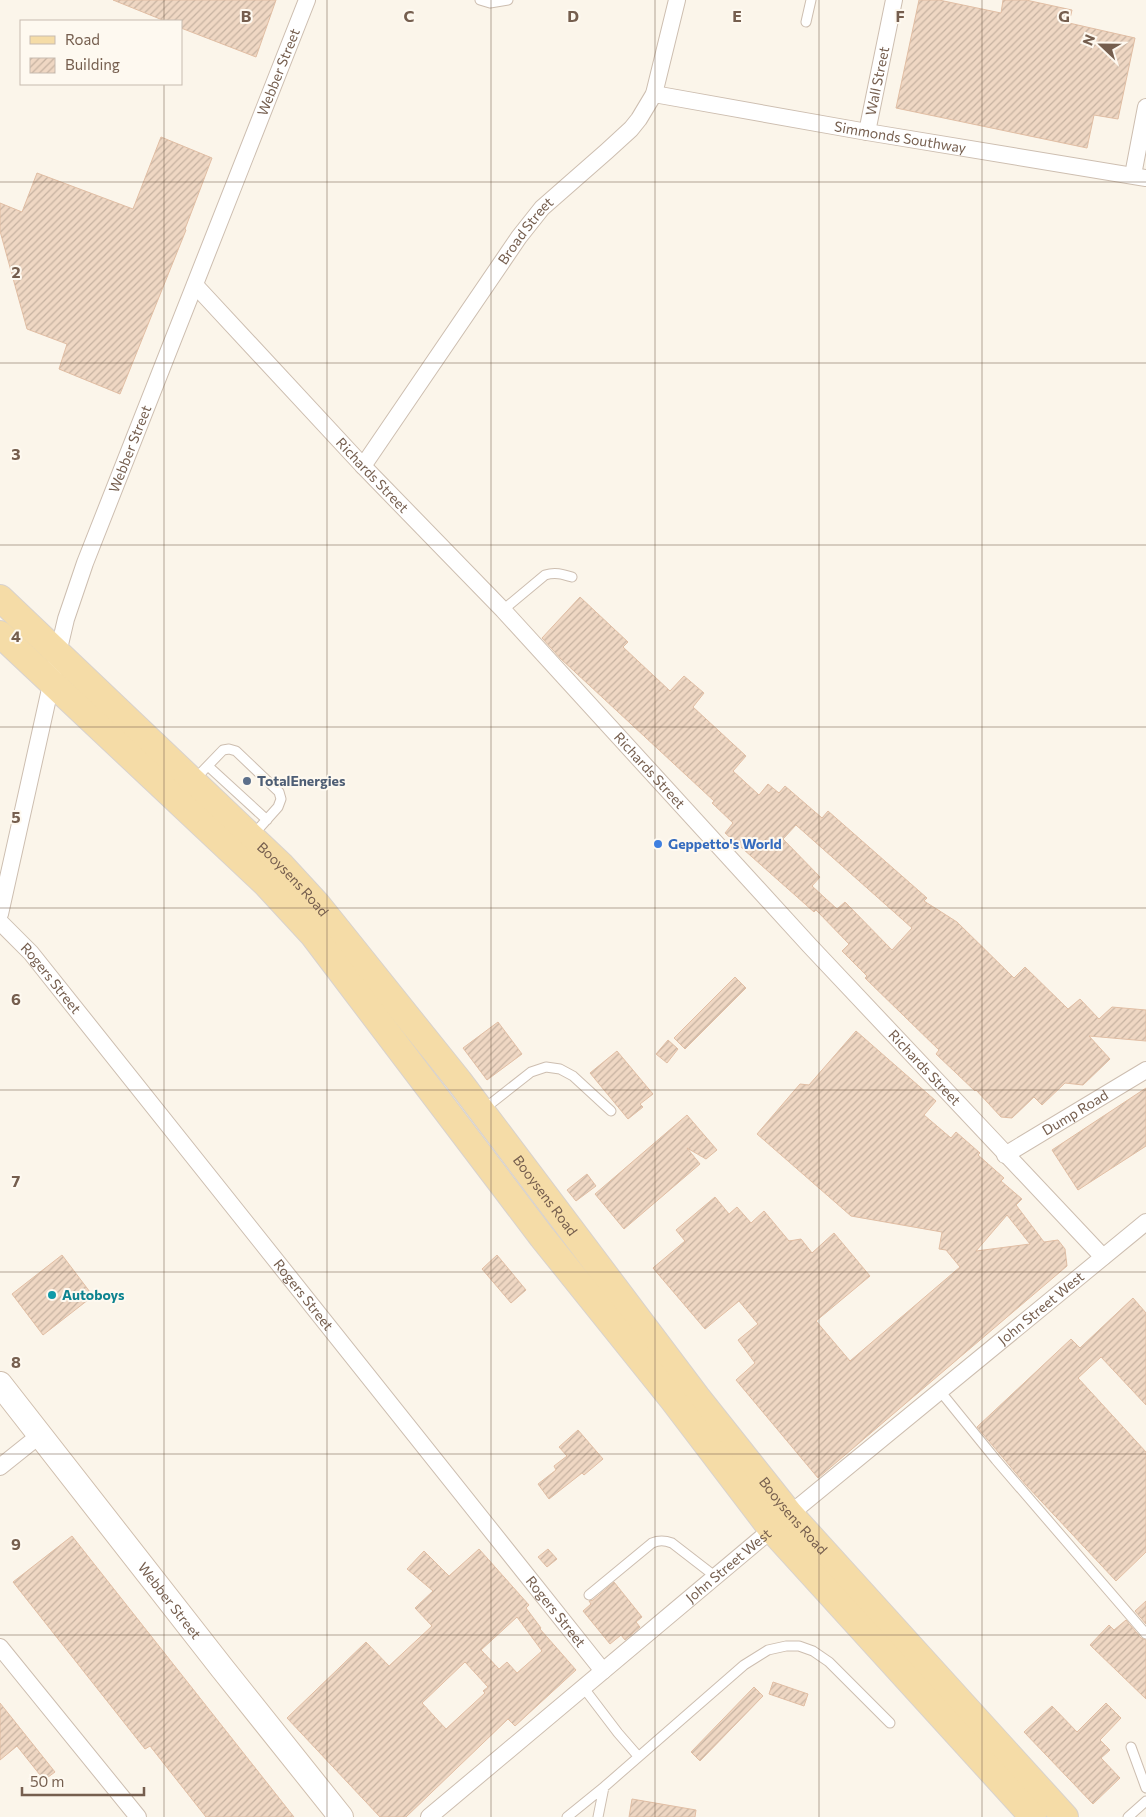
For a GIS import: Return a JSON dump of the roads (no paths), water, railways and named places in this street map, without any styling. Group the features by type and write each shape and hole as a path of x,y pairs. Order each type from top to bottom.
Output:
{"main road":[{"name":"Booysens Road","path":"0,598 58,653 200,774 259,828 282,866 317,904 482,1111 697,1397 781,1522 1065,1817"},
{"name":"Booysens Road","path":"0,634 265,883 313,935 536,1229 673,1400 781,1522 1033,1817"}],"street":[{"name":"Webber Street","path":"0,914 58,653 66,620 85,563 307,0"},
{"name":"Broad Street","path":"363,466 519,237 542,208 631,129 654,94 677,0"},
{"name":"Wall Street","path":"867,132 894,0"},
{"name":"Simmonds Southway","path":"654,94 867,132 1140,176"},
{"path":"1140,176 1146,107"},
{"name":"Richards Street","path":"195,285 363,466 503,610 810,946 1103,1257"},
{"name":"Rogers Street","path":"0,922 31,953 603,1671"},
{"name":"Dump Road","path":"1006,1155 1146,1070"},
{"name":"John Street West","path":"429,1817 781,1522 1146,1222"},
{"name":"Webber Street","path":"4,1394 40,1435 341,1817"},
{"path":"0,1467 40,1435"},
{"path":"0,1648 138,1817"}],"lane":[{"path":"480,0 490,3 508,0"},
{"path":"806,22 811,0"},
{"path":"503,610 545,575 562,573 572,577"},
{"path":"200,774 223,750 236,751 279,792 281,799 278,807 259,828"},
{"path":"482,1111 531,1072 546,1067 560,1069 573,1076 612,1111"},
{"path":"940,1391 996,1460 1146,1634"},
{"path":"589,1595 652,1543 657,1541 665,1540 672,1543 716,1577"},
{"path":"567,1817 744,1665 768,1650 786,1646 799,1646 814,1651 829,1662 890,1723"},
{"path":"583,1688 618,1734 638,1756"},
{"path":"1131,1747 1146,1788"},
{"path":"598,1817 604,1787"},
{"path":"1134,1815 1146,1801"}],"place":[{"name":"TotalEnergies","path":"247,781"},
{"name":"Geppetto's World","path":"658,844"},
{"name":"Autoboys","path":"52,1295"}]}
